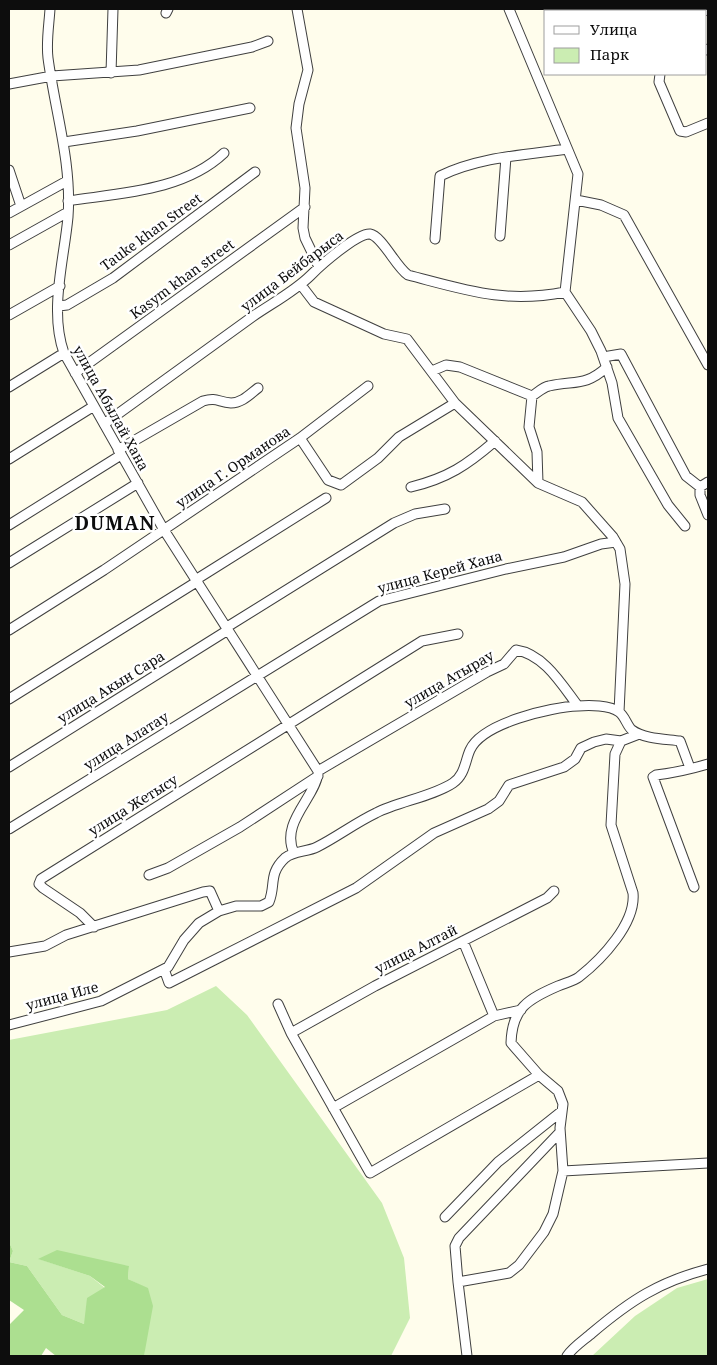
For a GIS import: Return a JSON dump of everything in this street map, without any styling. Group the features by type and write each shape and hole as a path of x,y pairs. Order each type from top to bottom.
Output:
{"street":[{"name":"улица Абылай Хана","path":"50,9 48,54 64,142 68,201 59,306 60,342 64,354 164,530 198,580 318,774"},
{"path":"111,74 113,9"},
{"path":"297,9 308,70 299,104 296,128 305,188 303,228 305,238 319,267"},
{"path":"509,9 578,174 565,292 591,332 603,357 618,418 668,505 685,526"},
{"path":"9,84 52,76 111,74 196,59 268,41"},
{"path":"660,75 659,82 680,131 686,132 708,123"},
{"path":"64,142 137,132 250,108"},
{"path":"436,239 440,176 460,166 506,157 568,149"},
{"path":"68,201 183,180 212,164 224,153"},
{"path":"500,236 506,157"},
{"path":"9,170 21,206"},
{"name":"Tauke khan Street","path":"59,306 67,305 114,278 255,172"},
{"path":"9,213 67,181"},
{"path":"576,200 601,205 624,215 708,364"},
{"name":"Kasym khan street","path":"75,373 305,207"},
{"path":"9,245 68,212"},
{"name":"улица Бейбарыса","path":"104,424 262,310 301,285 341,249 366,234 372,234 386,248 400,270 408,275 508,298 539,297 565,292"},
{"path":"301,285 307,296 314,302 384,334 407,339 413,346 417,356 432,371 455,403 538,482 582,502 597,516 620,549 624,584 620,712 631,729 639,734 680,742 690,768"},
{"path":"9,315 60,286"},
{"path":"9,387 64,354"},
{"path":"603,357 621,354 686,476 704,484 700,496 708,515"},
{"path":"432,371 446,365 460,367 532,396"},
{"path":"532,396 547,386 590,380 607,367"},
{"name":"улица Г. Орманова","path":"9,630 164,530 300,438 368,386"},
{"path":"9,525 120,452 203,401 213,398 230,403 244,400 258,388"},
{"path":"532,396 529,427 537,452 538,482"},
{"path":"300,438 328,480 341,485 378,458 399,437 455,403"},
{"path":"9,459 94,406"},
{"path":"411,487 438,480 454,473 495,441"},
{"path":"9,563 138,483"},
{"path":"9,699 326,498"},
{"name":"улица Акын Сара","path":"9,767 394,523 415,514 445,509"},
{"name":"улица Керей Хана","path":"257,676 379,601 506,569 564,558 601,544 616,542"},
{"path":"287,725 422,642 458,634"},
{"name":"улица Атырау","path":"318,774 486,672 504,664 516,650 527,651 539,659 578,706"},
{"name":"улица Алатау","path":"9,829 257,676"},
{"path":"318,774 298,810 290,844 294,853 306,852 338,837 375,813 454,783 467,763 470,749 482,736 505,723 529,713 578,706 605,707 620,712"},
{"name":"улица Жетысу","path":"94,927 80,913 43,888 39,884 41,878 287,725"},
{"path":"164,969 169,983 356,888 434,833 488,808 498,801 509,785 564,767 575,759 581,748 594,742 606,739 621,741 639,734"},
{"path":"458,1282 508,1274 519,1265 544,1232 553,1214 563,1171 560,1132 563,1104 558,1091 539,1075 512,1043 514,1019 526,1004 578,977 616,940 628,922 634,905 633,893 611,825 615,754 621,741"},
{"path":"694,887 653,778 656,774 684,772 690,768 708,764"},
{"path":"149,875 168,868 240,827 318,774"},
{"name":"улица Иле","path":"9,1024 101,1001 168,967 184,940 199,923 219,911 236,906 261,906 269,902 272,895 271,882 276,869 286,857 294,853"},
{"path":"9,952 45,946 66,935 203,892 210,891 219,911"},
{"name":"улица Алтай","path":"291,1033 376,986 547,898 554,891"},
{"path":"463,941 494,1016"},
{"path":"278,1004 291,1033 370,1173 539,1075"},
{"path":"333,1108 494,1016 521,1010"},
{"path":"445,1217 498,1162 562,1111"},
{"path":"467,1356 455,1246 459,1238 560,1132"},
{"path":"563,1171 708,1163"},
{"path":"567,1356 597,1329 633,1301 667,1281 708,1268"}],"green space":[{"path":"216,986 247,1015 382,1203 404,1258 410,1318 391,1356 144,1356 148,1289 128,1279 129,1266 39,1259 90,1276 105,1288 84,1324 62,1315 27,1266 9,1262 13,1251 9,1242 9,1040 167,1010"},
{"path":"9,1242 13,1251 9,1262"},
{"path":"57,1250 129,1266 128,1279 148,1288 153,1306 144,1356 56,1356 46,1348 41,1356 9,1356 9,1325 24,1310 9,1300 9,1262 27,1266 62,1315 84,1324 87,1298 105,1287 90,1276 38,1259"},
{"path":"708,1279 708,1356 592,1356 635,1316 677,1288"}],"district":[{"name":"DUMAN","path":"115,523"}]}
